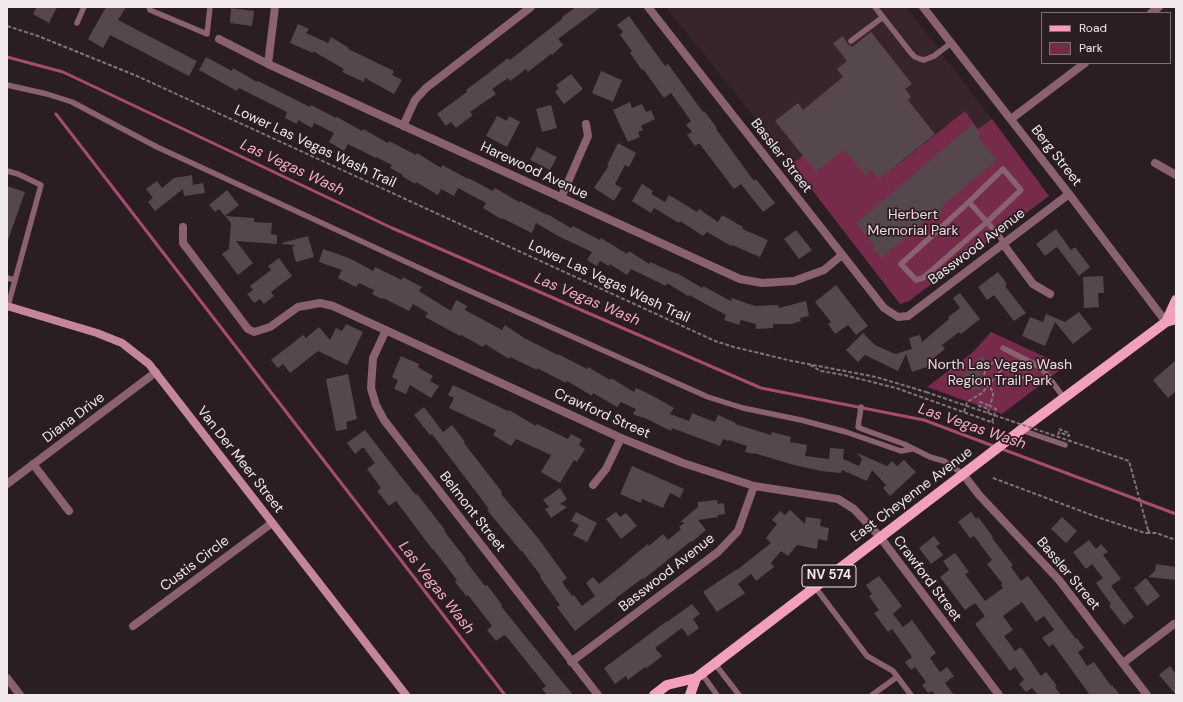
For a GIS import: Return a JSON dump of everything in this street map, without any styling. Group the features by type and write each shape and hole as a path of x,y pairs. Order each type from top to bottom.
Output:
{"main road":[{"name":"East Cheyenne Avenue","path":"654,695 668,684 699,676 1064,398 1171,321 1176,300"},
{"path":"690,695 699,676"}],"street":[{"path":"268,64 275,7"},
{"path":"403,126 415,100 426,88 531,7"},
{"name":"Bassler Street","path":"648,7 884,308 898,317"},
{"name":"Berg Street","path":"923,7 1069,194 1171,321"},
{"name":"Harewood Avenue","path":"219,39 268,64 740,279 762,283 794,281 824,270 842,255"},
{"path":"1011,120 1084,64"},
{"path":"561,198 588,136 586,124"},
{"path":"1155,163 1176,176"},
{"name":"Basswood Avenue","path":"898,317 908,316 1069,194"},
{"name":"Crawford Street","path":"183,227 183,244 248,329 254,332 270,327 298,307 320,303 333,306 621,438 683,463 754,486 838,499 854,509 880,538 999,695"},
{"path":"1003,244 1033,284 1050,294"},
{"name":"Van Der Meer Street","path":"8,306 97,333 122,343 149,364 406,695"},
{"name":"Belmont Street","path":"386,330 373,358 371,388 376,405 384,420 598,695"},
{"name":"Diana Drive","path":"7,484 156,372"},
{"path":"593,485 606,469 621,438"},
{"path":"33,464 69,511"},
{"name":"Bassler Street","path":"963,474 979,495 1059,580 1147,695"},
{"name":"Basswood Avenue","path":"572,662 718,552 738,531 754,486"},
{"name":"Custis Circle","path":"133,626 272,523"},
{"path":"1123,663 1174,624"},
{"path":"7,678 20,695"}],"lane":[{"path":"77,24 84,7"},
{"path":"148,7 150,10 207,34 210,7"},
{"path":"875,7 915,57 924,60 934,56 951,43"},
{"path":"851,41 883,16"},
{"path":"7,85 47,94 72,102 157,147 466,289 708,397 743,408 801,420 839,430 901,451 912,449"},
{"path":"1003,169 1022,190 923,278 916,280 901,264 969,202 1003,169"},
{"path":"7,171 18,174 41,185 8,306"},
{"path":"969,202 1001,238 1003,244"},
{"path":"7,278 15,280"},
{"path":"1003,348 1042,368 1064,398"},
{"path":"861,407 858,427 862,430 904,444 930,457 944,461 963,474"},
{"path":"1019,432 1065,445"},
{"path":"815,587 867,656 893,671 911,695"},
{"path":"715,664 739,695"},
{"path":"699,676 717,695"},
{"path":"872,695 897,677"}],"path":[{"name":"Lower Las Vegas Wash Trail","path":"7,26 38,36 137,76 715,341 792,361 876,377 926,392 1129,461 1150,533"},
{"path":"807,363 821,371 871,381 896,388 993,422 996,409 980,402 979,406 989,410 988,413"},
{"path":"990,406 993,392 984,376 984,371 993,363 1028,380 1037,378 1040,379 1042,383"},
{"path":"964,412 967,402 982,394 1004,368"},
{"path":"993,478 1145,533 1156,533 1176,540"}],"shaded area":[{"path":"666,7 906,7 992,119 978,129 964,112 897,165 857,115 792,164"}],"green space":[{"name":"Herbert Memorial Park","path":"965,111 978,129 992,119 1049,196 909,301 900,304 792,164 857,114 897,165"},
{"name":"North Las Vegas Wash Region Trail Park","path":"991,332 1065,366 1002,414 927,387 972,353"}],"building":[{"path":"37,7 57,7 49,23 33,14"},
{"path":"106,7 126,7 118,20 197,61 189,76 110,35 103,48 88,39"},
{"path":"576,7 601,7 558,39 563,45 552,55 551,54 528,72 526,69 510,81 508,78 492,89 496,94 470,112 473,115 456,128 451,122 446,126 437,114 467,92 466,90 508,58 510,60"},
{"path":"231,8 254,11 252,26 230,23"},
{"path":"629,16 665,66 668,64 703,112 704,111 717,128 716,129 754,181 756,179 775,203 763,212 741,184 734,189 699,143 695,146 687,135 692,132 686,125 691,121 671,93 664,98 630,53 632,51 620,35 623,32 617,25"},
{"path":"298,24 309,29 306,33 328,43 331,37 349,48 348,49 394,71 392,75 402,80 394,94 365,78 364,82 342,72 344,69 313,51 313,53 290,43"},
{"path":"871,32 912,84 905,89 911,97 908,100 935,134 879,179 871,170 865,175 844,150 816,172 775,121 798,103 803,110 843,77 837,69 847,61 833,43 843,36 852,47"},
{"path":"206,57 232,71 233,68 257,82 258,81 310,107 311,105 336,118 337,117 362,131 363,129 388,143 389,141 416,155 417,153 441,168 442,165 493,191 495,188 519,202 520,201 547,214 571,228 573,226 600,240 601,238 627,254 629,251 649,264 650,262 677,273 702,288 703,286 731,301 732,298 755,306 778,305 779,308 806,301 809,316 800,318 801,321 792,324 773,324 773,328 756,329 756,324 741,320 739,325 724,320 726,315 689,295 688,296 667,283 666,286 631,269 627,275 610,264 609,266 600,261 597,266 587,260 592,252 558,236 536,223 532,233 502,218 501,219 483,208 486,203 458,188 454,196 441,189 438,195 416,182 415,184 390,168 392,165 376,157 348,144 344,151 329,142 334,133 314,123 312,128 298,120 297,124 285,118 287,112 239,88 237,91 199,70"},
{"path":"601,71 622,80 613,102 592,93"},
{"path":"571,74 583,89 564,104 555,92 559,88 556,85"},
{"path":"630,102 632,108 642,104 646,112 651,110 655,119 641,126 643,130 638,132 640,137 628,142 613,110"},
{"path":"551,105 557,128 542,132 536,109"},
{"path":"497,116 507,121 509,116 520,122 507,147 486,136"},
{"path":"973,124 981,134 978,137 997,160 940,208 943,211 933,219 931,216 881,258 872,248 875,246 856,223"},
{"path":"618,143 636,153 629,167 625,165 615,184 622,188 614,201 594,188 609,165 607,165"},
{"path":"537,147 557,157 550,170 530,160"},
{"path":"192,175 193,185 203,183 205,193 184,196 183,189 155,211 148,202 153,198 146,189 157,181 162,188 174,178"},
{"path":"642,184 653,191 651,194 665,202 669,195 697,212 699,209 718,222 722,215 743,227 742,229 768,240 760,257 732,245 731,246 707,232 703,236 680,221 679,223 654,208 651,213 632,201"},
{"path":"7,186 25,192 8,240 7,240"},
{"path":"227,190 239,205 225,216 219,209 215,212 209,205"},
{"path":"225,216 254,218 254,222 272,223 271,234 277,235 277,244 236,241 253,263 238,275 222,254 229,249 231,223"},
{"path":"1056,229 1071,250 1075,247 1090,267 1079,276 1057,247 1045,256 1036,244"},
{"path":"796,230 812,250 799,259 784,239"},
{"path":"308,236 314,257 296,262 292,247 295,245 282,243"},
{"path":"323,249 349,258 373,271 375,267 402,280 403,277 422,287 419,291 451,311 456,300 467,306 465,310 502,330 505,325 522,337 587,369 588,367 610,380 611,378 634,392 636,388 653,396 674,408 670,414 689,421 692,413 715,422 718,415 736,423 735,424 771,435 772,432 791,437 790,442 807,445 805,456 829,459 830,448 844,449 843,459 859,466 862,459 857,453 887,466 892,461 897,466 904,460 916,472 890,496 883,488 886,485 872,470 867,481 842,470 841,473 821,471 794,465 754,453 745,452 747,446 729,440 723,439 720,446 672,428 671,431 643,417 633,414 636,409 621,402 617,407 593,393 592,396 567,381 566,383 537,368 537,370 510,357 509,359 485,344 483,347 461,335 460,336 425,317 428,313 413,304 409,311 372,294 374,290 359,283 356,287 338,278 342,270 319,262"},
{"path":"279,258 292,276 271,292 274,296 264,304 260,299 254,303 247,294 253,290 250,286 271,270 268,266"},
{"path":"998,272 1007,284 1005,286 1026,313 1014,321 994,295 987,300 978,287"},
{"path":"1103,276 1104,293 1098,293 1099,307 1084,308 1083,277"},
{"path":"836,285 868,326 856,335 848,325 835,334 828,324 831,322 815,302"},
{"path":"960,293 980,319 961,334 959,332 942,345 945,349 931,360 933,365 912,372 906,354 898,371 865,355 858,362 846,350 863,333 875,345 895,354 912,349 909,338 920,335 922,342 949,319 948,317 960,308 953,298"},
{"path":"1079,312 1092,329 1073,344 1055,322 1045,346 1022,336 1030,317 1043,322 1046,314 1065,322"},
{"path":"346,324 363,332 347,365 318,351 290,373 283,364 278,368 271,360 303,335 306,338 319,327 330,340 336,328 342,331"},
{"path":"401,356 419,364 418,367 433,376 430,381 439,386 431,398 410,385 406,394 394,389 398,380 392,377"},
{"path":"982,356 988,363 980,369 975,361"},
{"path":"1176,360 1176,391 1168,398 1153,380"},
{"path":"979,369 982,382 979,389 971,390 964,386 962,379 966,372"},
{"path":"348,374 357,419 346,422 347,429 336,431 326,379"},
{"path":"453,385 508,411 509,410 536,426 537,424 568,439 571,434 582,440 579,445 585,449 577,462 574,460 560,483 541,472 551,455 516,439 511,446 493,435 496,430 449,408 454,398 448,395"},
{"path":"424,407 443,432 452,425 502,492 501,494 538,538 567,578 562,582 572,596 574,595 582,606 595,596 586,583 593,577 599,584 648,544 649,546 663,534 668,540 681,529 679,527 684,523 680,522 698,507 698,502 717,500 718,504 724,503 725,514 718,515 718,517 698,520 706,530 575,631 557,607 560,605 540,577 541,576 487,510 489,509 432,434 430,435 414,415"},
{"path":"365,430 445,530 444,531 485,586 487,585 502,605 501,606 573,695 547,695 542,689 546,686 507,637 504,635 496,641 487,630 492,626 468,595 466,596 455,582 457,580 396,501 389,506 377,491 381,488 367,469 375,463 363,447 355,454 347,443"},
{"path":"632,466 684,489 680,498 670,493 663,508 642,499 641,503 620,494"},
{"path":"560,488 567,499 560,504 567,507 551,518 545,509 549,507 543,500"},
{"path":"790,510 805,524 806,517 821,519 820,526 829,528 827,541 818,539 817,549 797,545 788,556 781,551 771,563 774,567 756,581 751,574 738,584 745,593 717,612 703,592 737,570 771,543 766,538 777,524 772,520 780,511 785,515"},
{"path":"576,512 597,523 587,542 573,535 579,525 571,521"},
{"path":"616,512 620,517 626,513 637,526 621,539 606,519"},
{"path":"971,512 976,519 978,517 993,537 992,538 1013,565 1011,567 1021,581 1028,576 1076,639 1077,638 1084,648 1078,652 1087,666 1094,662 1111,686 1112,685 1120,695 1090,695 1053,644 1049,647 1042,638 1054,630 1044,616 1036,622 1022,602 1003,616 1013,630 1004,636 1015,651 1021,647 1041,676 1046,672 1057,686 1055,687 1061,695 1038,695 1032,688 1026,692 1019,684 1024,680 1015,667 1010,671 975,624 985,616 975,603 965,610 940,577 949,570 943,561 955,553 969,572 965,574 985,601 1003,588 1001,585 1002,583 987,564 992,560 974,536 970,538 958,522"},
{"path":"1062,517 1077,531 1066,543 1051,529"},
{"path":"934,536 940,544 936,546 943,555 931,564 919,548"},
{"path":"1089,540 1096,549 1101,544 1108,552 1103,555 1121,579 1111,586 1134,617 1124,625 1109,606 1111,604 1096,583 1103,578 1092,564 1086,569 1073,552"},
{"path":"1156,564 1176,567 1176,580 1148,577 1155,571"},
{"path":"879,576 902,606 893,614 903,627 912,620 936,653 930,658 940,672 947,667 954,676 945,683 954,695 935,695 932,691 928,693 922,685 926,682 915,667 911,670 905,662 912,657 892,629 888,632 874,613 879,610 869,596 872,594 866,585"},
{"path":"1146,578 1160,596 1147,606 1134,588"},
{"path":"692,604 700,614 693,619 699,628 688,636 682,628 655,648 662,656 628,680 626,676 615,684 604,668"},
{"path":"1170,666 1176,674 1176,695 1159,675"}],"waterway":[{"name":"Las Vegas Wash","path":"7,57 63,72 392,228 761,388 924,420 996,447"},
{"name":"Las Vegas Wash","path":"56,114 505,695"},
{"name":"Las Vegas Wash","path":"1002,449 1176,514"}]}
